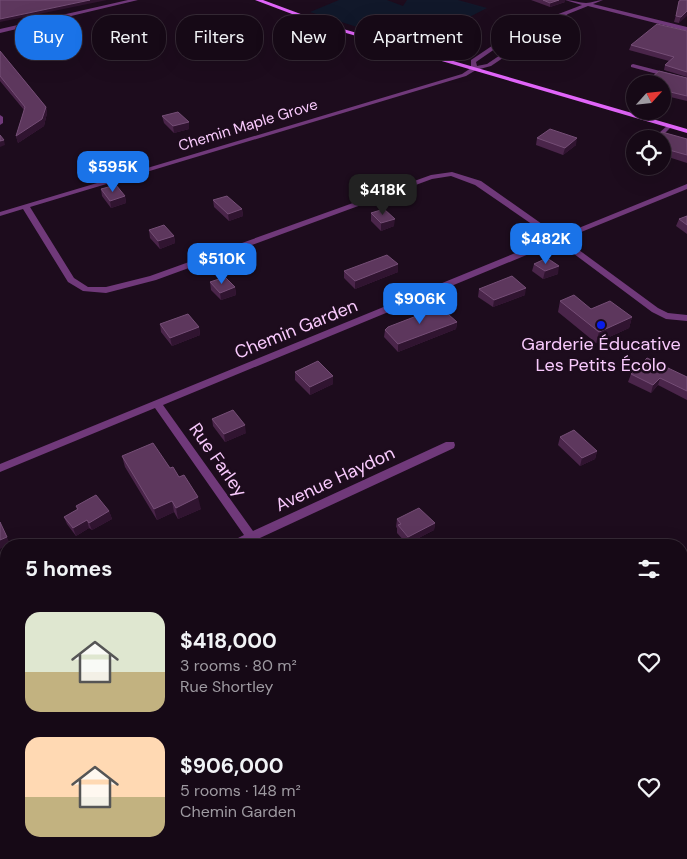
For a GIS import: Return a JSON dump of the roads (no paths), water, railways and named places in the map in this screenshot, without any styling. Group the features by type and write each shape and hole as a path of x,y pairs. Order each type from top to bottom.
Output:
{"main road":[{"path":"258,0 294,14 474,69 687,131"},
{"path":"268,0 294,14"}],"street":[{"path":"0,31 135,0"},
{"path":"568,0 687,29"},
{"path":"474,69 473,61 516,32 600,0"},
{"name":"Chemin Maple Grove","path":"0,214 464,75 474,69 489,65 565,14"},
{"path":"633,66 687,80"},
{"path":"0,117 0,123"},
{"path":"25,206 71,280 78,286 96,291 120,288 153,278 346,206 445,174 460,175 478,183 559,239 650,307 666,316 682,318"},
{"name":"Chemin Garden","path":"0,468 687,186"},
{"name":"Rue Farley","path":"157,404 251,537"},
{"name":"Avenue Haydon","path":"247,539 450,446"}],"lane":[{"path":"666,130 670,126"},
{"path":"671,137 687,142"}],"place":[{"name":"Garderie Éducative Les Petits Écolo","path":"601,325"}]}
